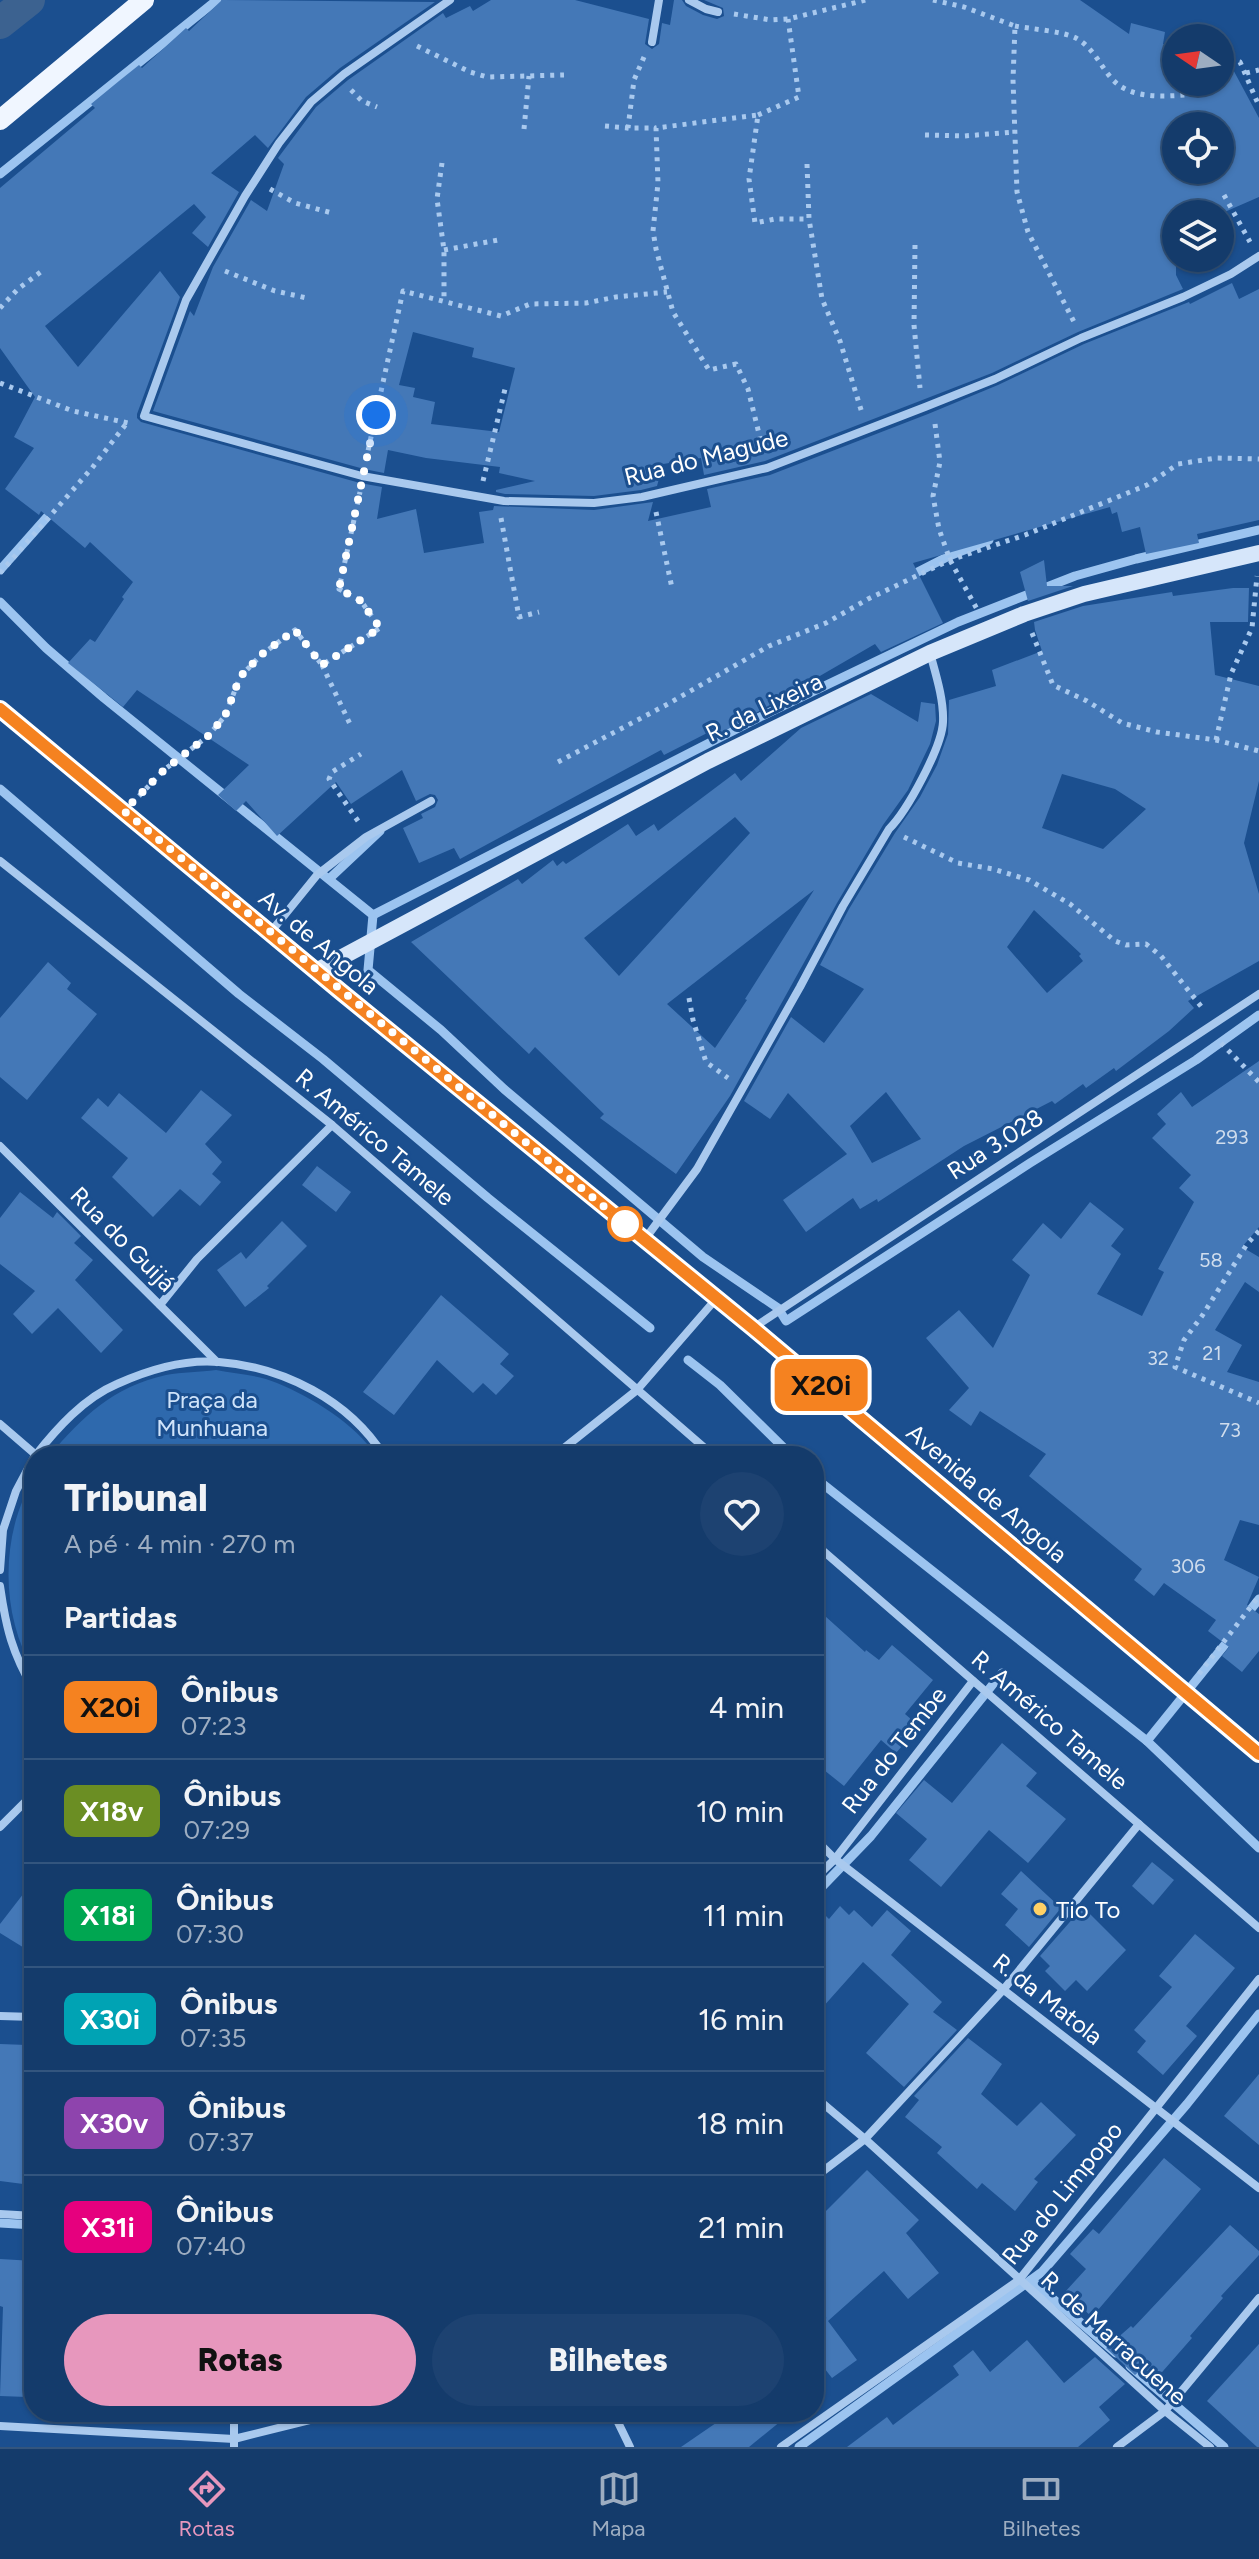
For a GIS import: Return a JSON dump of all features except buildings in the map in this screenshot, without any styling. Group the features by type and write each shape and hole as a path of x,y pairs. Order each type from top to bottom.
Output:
{"main road":[{"path":"0,120 144,0"},
{"name":"R. da Lixeira","path":"316,971 708,761 930,653 1024,614 1084,594 1258,553"},
{"name":"Av. de Angola","path":"0,709 608,1210"},
{"name":"Avenida de Angola","path":"608,1210 753,1328 1259,1754"}],"street":[{"path":"144,416 186,300 206,262 255,179 311,102 450,0"},
{"path":"652,42 659,0"},
{"path":"689,0 718,12"},
{"name":"Rua do Magude","path":"144,416 363,476 504,501 594,503 652,495 767,468 925,407 1183,297 1231,274 1259,256"},
{"path":"643,1238 697,1169 843,906 889,829 900,819 930,762 943,724 938,681 930,653"},
{"path":"270,933 317,875 366,837 431,801"},
{"name":"R. Américo Tamele","path":"0,861 332,1125 702,1446"},
{"name":"Rua 3.028","path":"753,1328 1259,994"},
{"path":"160,1305 197,1259 332,1125"},
{"name":"Rua do Guijá","path":"0,1146 217,1362"},
{"path":"567,1446 637,1390 716,1299"},
{"path":"44,1446 71,1415 114,1385 164,1367 217,1362 277,1373 331,1400 378,1446"},
{"path":"0,1424 24,1446"},
{"path":"0,1570 2,1530 24,1476"},
{"name":"R. Américo Tamele","path":"824,1552 1259,1928"},
{"path":"0,1586 3,1630 24,1674"},
{"name":"Rua do Tembe","path":"824,1869 973,1681"},
{"path":"0,1827 24,1803"},
{"path":"824,2170 865,2139 1003,1990 1139,1824"},
{"name":"R. da Matola","path":"824,1848 1259,2188"},
{"name":"Rua do Limpopo","path":"824,2417 1019,2280 1259,1979"},
{"path":"0,2016 24,2017"},
{"name":"R. de Marracuene","path":"824,2104 1165,2411 1210,2447"},
{"path":"0,2214 24,2215"},
{"path":"1117,2447 1165,2411 1259,2298"},
{"path":"234,2422 234,2443"},
{"path":"0,2426 234,2443 307,2422"},
{"path":"618,2422 630,2447"},
{"name":"Rua do Limpopo","path":"781,2447 817,2422"}],"path":[{"path":"718,12 771,20 788,19 866,0"},
{"path":"933,0 964,7 1015,26 1075,37 1096,56 1114,81 1132,92 1162,96"},
{"path":"605,126 656,128 758,115 799,97 788,19"},
{"path":"1015,26 1017,192 1028,232 1081,338"},
{"path":"400,35 425,51 487,77 564,75"},
{"path":"628,128 634,80 652,42"},
{"path":"1234,60 1240,62 1259,106"},
{"path":"1246,73 1259,70"},
{"path":"524,129 529,76"},
{"path":"340,78 362,101 377,107"},
{"path":"758,115 749,179 755,223 775,219 809,219"},
{"path":"656,128 658,183 653,231 673,312 709,370 736,364 748,389 767,468"},
{"path":"925,135 1015,132"},
{"path":"442,163 437,199 444,250 444,301"},
{"path":"807,164 809,219 822,299 840,341 867,429"},
{"path":"255,179 295,203 332,213"},
{"path":"1224,195 1259,256"},
{"path":"444,250 498,240"},
{"path":"915,245 914,325 920,394 925,407 933,412 940,462 933,496 939,529 950,560 990,628"},
{"path":"206,262 275,291 307,298"},
{"path":"0,308 42,271"},
{"path":"322,665 380,628 361,601 339,589 403,291 501,316 530,304 586,303 667,292"},
{"path":"0,383 73,411 127,424"},
{"path":"479,497 505,389"},
{"path":"0,573 127,424 144,416"},
{"path":"558,762 769,646 826,623 950,560 1025,535 1147,485 1178,464 1216,458 1259,459"},
{"path":"652,495 672,588"},
{"path":"504,501 501,518 519,617 539,612"},
{"path":"1216,740 1231,674 1252,628 1258,587 1258,553"},
{"path":"1024,614 1053,685 1122,723 1259,751"},
{"path":"124,811 164,770 208,736 225,716 240,677 261,655 295,630 322,665 350,724"},
{"path":"361,754 332,772 329,779 356,815 366,837"},
{"path":"889,829 958,863 1029,880 1070,904 1115,941 1126,945 1146,944 1161,956 1211,1026 1259,1082"},
{"path":"689,998 706,1062 742,1088"},
{"path":"1259,1231 1247,1244 1184,1340 1175,1367 1259,1403"},
{"path":"1186,1692 1259,1596"}],"green space":[{"name":"Praça da Munhuana","path":"216,1370 270,1380 332,1413 368,1446 58,1446 87,1416 115,1395 166,1375"},
{"path":"23,1500 24,1651 15,1625 8,1574 15,1524"}],"waterway":[{"path":"0,23 29,0"},
{"path":"0,174 217,0"},
{"path":"0,570 55,508"},
{"path":"373,915 760,717 958,622 1075,576 1259,530"},
{"path":"908,577 989,540"},
{"path":"0,602 46,648 104,698 373,915 368,970 703,1257 778,1308 786,1321 1196,1060 1259,1015"},
{"path":"0,789 239,994 323,1059 488,1198 650,1328"},
{"path":"329,879 380,831"},
{"path":"688,1360 720,1385 782,1446"},
{"path":"824,1485 1147,1741 1259,1848"},
{"path":"1244,1618 1259,1599"},
{"path":"1147,1741 1231,1637"},
{"path":"824,1885 871,1836 1002,1673"},
{"path":"799,2447 1042,2272 1187,2104 1259,2014"},
{"path":"0,2223 24,2224"},
{"path":"1031,2280 1116,2353"},
{"path":"1130,2366 1224,2447"}],"bus line":[{"name":"X20i","path":"0,709 753,1328 1259,1754"}],"place":[{"name":"Tio To","path":"1040,1909"}],"route":[{"path":"376,415 339,589 361,601 380,628 322,665 295,630 261,655 240,677 225,716 208,736 164,770 124,811 625,1224"}]}
